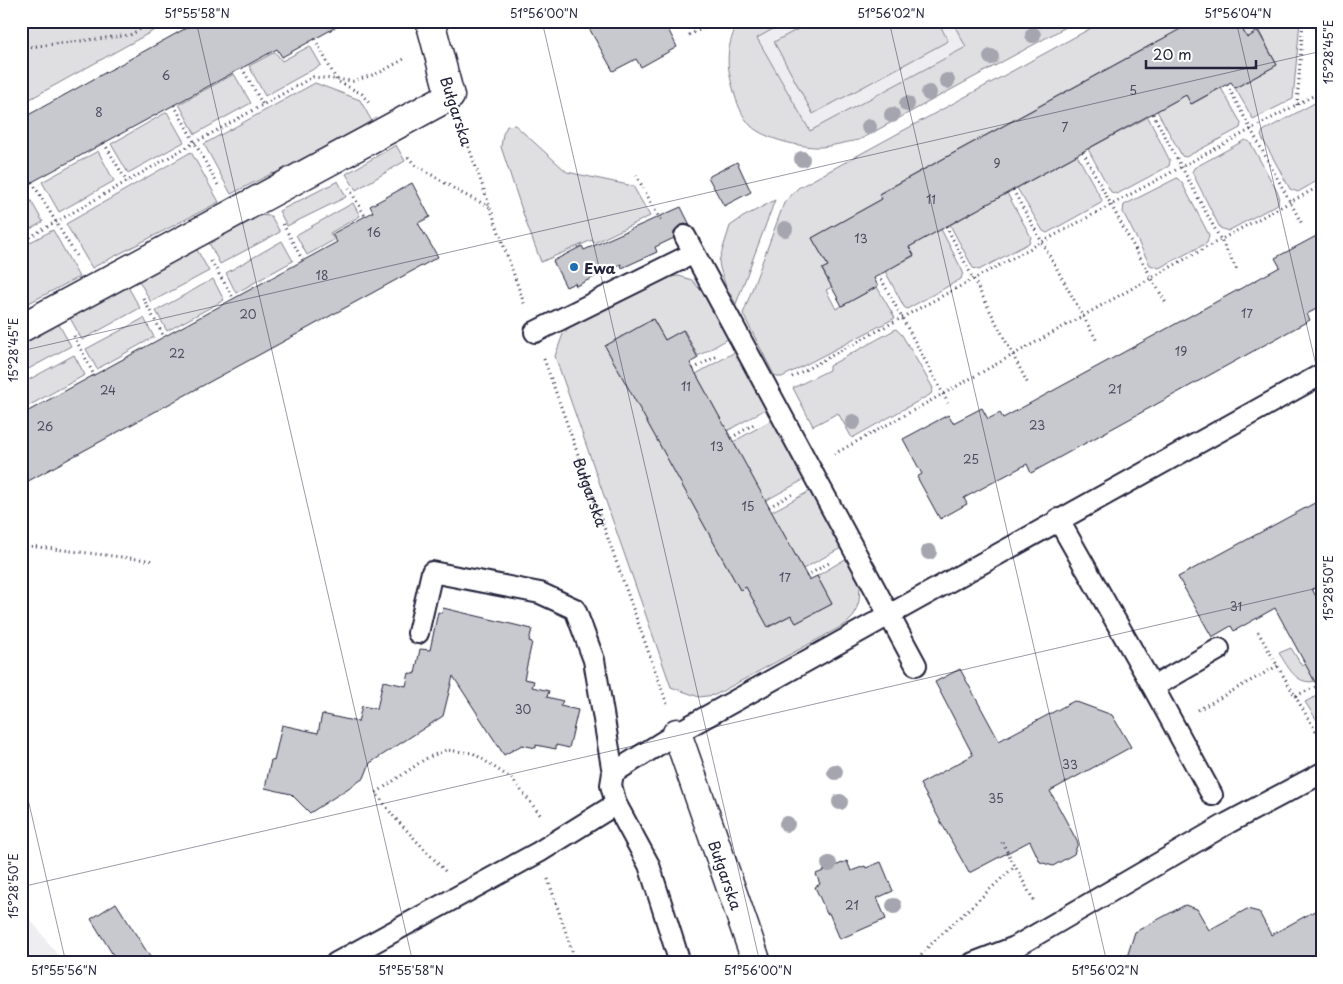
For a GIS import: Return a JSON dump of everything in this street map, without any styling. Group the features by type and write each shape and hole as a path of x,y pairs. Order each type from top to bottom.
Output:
{"street":[{"name":"Bułgarska","path":"430,21 450,96"},
{"path":"21,328 450,96"},
{"name":"Bułgarska","path":"677,732 757,963"}],"lane":[{"path":"535,332 689,243 916,665"},
{"path":"613,773 677,732 1322,374"},
{"path":"1058,519 1212,795"},
{"path":"418,633 432,572 540,593 575,609 594,660 613,773 611,785 616,804 649,865 680,963"},
{"path":"1153,687 1219,649"},
{"path":"973,963 1019,955 1228,823 1322,773"},
{"path":"336,963 539,852 616,804"}],"path":[{"path":"21,48 130,35 155,21"},
{"path":"689,34 718,21"},
{"path":"1297,105 1303,21"},
{"path":"315,39 337,81 362,94 414,164 463,194 490,207"},
{"path":"21,242 313,77 337,81 352,81 379,73 410,56 438,51"},
{"path":"242,68 263,105"},
{"path":"1227,85 1302,224"},
{"path":"767,390 1322,91"},
{"name":"Bułgarska","path":"450,96 677,732"},
{"path":"174,105 234,213"},
{"path":"1153,114 1237,270"},
{"path":"104,143 127,182"},
{"path":"1083,152 1110,205 1168,306"},
{"path":"636,175 674,246 689,243"},
{"path":"32,182 95,288"},
{"path":"864,438 1083,315 1322,185"},
{"path":"1013,190 1098,344"},
{"path":"267,195 304,261"},
{"path":"946,226 1028,384"},
{"path":"195,234 234,299"},
{"path":"128,271 164,337"},
{"path":"879,275 948,403"},
{"path":"58,308 94,375"},
{"path":"21,404 26,413"},
{"path":"21,545 155,561"},
{"path":"1258,632 1321,740"},
{"path":"1220,697 1279,666"},
{"path":"1295,696 1322,684"},
{"path":"466,892 394,816 376,794 425,759 446,750 473,754 512,779 560,839"},
{"path":"1002,842 1033,899"},
{"path":"539,852 576,963"},
{"path":"915,963 929,946 1015,866"}],"shaded area":[{"path":"21,21 171,21 21,104"},
{"path":"738,21 787,21 757,38 810,131 966,47 952,21 1077,21 859,140 830,146 813,147 774,139 757,131 745,118 734,93 728,62 729,47"},
{"path":"748,21 1013,21 810,131"},
{"path":"813,21 938,21 948,41 813,114 774,42"},
{"path":"1104,21 1206,21 1158,41 880,193 882,199 812,238 828,266 822,270 832,287 826,290 836,309 877,287 895,318 782,377 774,375 743,314 784,203 798,188"},
{"path":"1238,21 1300,21 1293,99 1253,119 1235,88 1277,65 1259,31 1247,38"},
{"path":"310,46 321,65 265,96 249,66 275,52 282,61"},
{"path":"234,74 251,103 195,134 179,104"},
{"path":"315,83 360,100 374,125 278,176 273,173 231,194 204,144"},
{"path":"1221,88 1241,123 1240,128 1186,157 1182,156 1157,111 1186,95 1192,104"},
{"path":"1322,99 1322,178 1298,192 1290,189 1261,136 1263,131"},
{"path":"167,112 184,142 128,173 111,144"},
{"path":"1148,117 1170,161 1169,166 1117,194 1111,192 1088,149"},
{"path":"515,125 567,172 633,186 650,216 594,243 592,240 541,262 501,147 503,134 507,126"},
{"path":"1245,140 1250,142 1279,195 1278,204 1228,231 1220,228 1192,172 1194,168"},
{"path":"396,145 405,161 356,190 346,174"},
{"path":"98,151 114,181 59,212 42,182"},
{"path":"191,152 219,202 92,268 66,224"},
{"path":"1077,155 1102,200 1101,203 1047,233 1043,231 1017,188"},
{"path":"1177,178 1182,183 1209,235 1207,243 1159,268 1150,265 1123,212 1124,205"},
{"path":"338,181 346,197 287,226 279,211"},
{"path":"26,192 43,222 21,234 21,195"},
{"path":"1007,193 1031,237 1029,243 979,270 973,268 950,225"},
{"path":"775,200 736,304 726,287 719,261 730,226"},
{"path":"353,203 360,216 330,233 334,240 307,255 296,235"},
{"path":"257,215 271,216 280,232 220,264 208,241"},
{"path":"941,229 963,272 961,279 907,309 904,307 885,271 914,256 909,247"},
{"path":"53,230 79,277 21,307 21,247"},
{"path":"282,241 293,261 236,293 226,273"},
{"path":"196,248 209,271 151,302 138,279"},
{"path":"679,276 692,280 709,300 728,339 698,356 684,330 665,340 653,319 606,346 740,590 746,587 769,627 791,615 796,623 832,604 817,576 847,558 859,578 860,587 859,601 854,616 846,624 715,695 699,697 671,687 555,356 563,334 577,319 668,277"},
{"path":"213,279 224,300 167,331 156,311"},
{"path":"127,285 140,308 82,340 69,316"},
{"path":"144,318 154,337 97,369 86,349"},
{"path":"58,323 71,346 21,373 21,342"},
{"path":"896,329 902,335 933,388 931,394 852,438 838,413 813,426 793,388 829,370 829,366"},
{"path":"735,352 766,409 727,431 696,374"},
{"path":"74,355 85,375 28,406 21,394 21,384"},
{"path":"772,420 805,479 765,501 733,442"},
{"path":"810,491 841,548 803,569 771,512"},
{"path":"1291,648 1302,666 1322,655 1322,679 1307,682 1301,680 1291,671 1279,653"},
{"path":"1322,693 1322,726 1305,702"},
{"path":"21,907 64,963 21,963"}],"building":[{"path":"199,21 347,21 282,57 277,49 21,188 21,119"},
{"path":"585,21 664,21 677,47 641,67 636,59 613,71"},
{"path":"1195,21 1238,21 1247,38 1258,31 1277,65 1235,88 1231,82 1191,104 1186,95 909,247 914,255 874,278 878,286 842,306 822,269 828,266 812,238 882,199 879,194"},
{"path":"737,162 751,192 724,206 708,177"},
{"path":"412,183 430,217 418,223 438,257 21,485 21,415 337,242 332,234 373,212 370,206"},
{"path":"681,207 690,225 679,226 675,230 674,238 655,247 657,252 622,268 621,264 576,286 575,283 566,287 553,261 582,246 584,250"},
{"path":"1322,233 1322,306 1307,314 1310,320 1031,473 1027,464 964,498 967,504 940,519 917,477 922,474 903,439 948,415 953,423 982,408 988,419 1000,413 1003,418 1280,267 1275,258"},
{"path":"653,319 665,340 683,330 698,358 690,363 809,580 817,576 832,604 796,623 791,615 768,627 746,587 740,590 605,346"},
{"path":"1322,499 1322,583 1312,589 1322,607 1322,695 1275,608 1234,631 1231,626 1212,637 1178,577"},
{"path":"443,608 532,629 529,641 532,642 524,679 534,681 532,687 549,691 547,697 563,701 560,706 578,710 569,748 556,745 556,749 536,745 536,748 522,745 504,755 453,676 443,716 370,763 364,778 310,813 291,794 265,788 271,760 274,761 282,725 318,733 322,714 358,722 362,706 377,709 383,681 406,686 409,673 415,674 420,649 430,650 438,612 442,613"},
{"path":"960,669 999,741 1074,701 1112,715 1131,747 1050,791 1078,843 1074,854 1053,866 1040,862 1030,841 969,873 920,784 973,755 935,682"},
{"path":"847,861 851,871 881,862 893,891 877,898 886,919 840,939 815,887 820,884 816,874"},
{"path":"116,903 154,963 118,963 91,919"},
{"path":"1185,905 1197,909 1209,930 1247,909 1259,912 1271,935 1322,907 1322,963 1125,963 1135,932"}],"place":[{"name":"Ewa","path":"574,267"}]}
